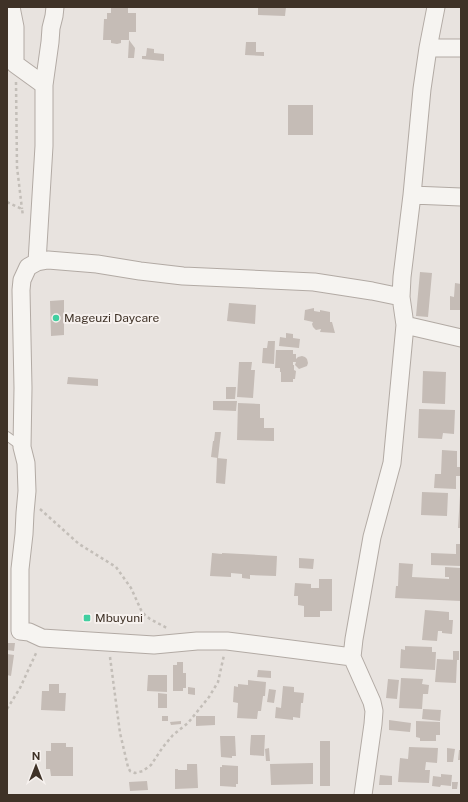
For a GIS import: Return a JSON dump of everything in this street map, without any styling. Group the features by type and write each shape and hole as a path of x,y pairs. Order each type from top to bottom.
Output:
{"street":[{"path":"11,7 15,27 11,63 44,85"},
{"path":"37,262 44,146 44,85 55,7"},
{"path":"363,795 374,711 372,702 352,657 372,537 392,463 405,325 402,297 402,277 412,196 422,89 436,7"},
{"path":"428,48 461,48"},
{"path":"412,196 461,197"},
{"path":"352,657 227,641 197,641 154,645 42,638 29,632 14,631 28,491 26,463 22,447 22,280 28,267 37,262 48,260 97,264 183,276 314,282 402,297"},
{"path":"405,325 461,338"}],"lane":[{"path":"7,436 22,447"}],"path":[{"path":"11,63 17,167 22,209"},
{"path":"28,491 41,510 79,544 116,568 131,588 141,610 145,615 171,630"},
{"path":"7,709 20,688 42,638"},
{"path":"108,642 120,733 128,767 130,771 135,773 143,771 151,765 173,735 188,723 209,696 218,682 227,641"}],"building":[{"path":"111,7 128,7 128,13 136,13 136,32 129,32 129,40 121,40 121,43 117,44 111,43 111,40 103,40 104,19 107,19 107,13 111,13"},
{"path":"258,7 286,7 285,16 258,15"},
{"path":"129,40 135,48 134,58 128,58"},
{"path":"246,42 256,42 256,52 264,52 264,56 245,55"},
{"path":"147,48 154,49 154,53 164,54 164,61 142,59 142,56 146,56"},
{"path":"288,105 313,105 313,135 288,135"},
{"path":"420,272 432,273 428,317 416,316"},
{"path":"455,283 461,284 461,310 450,310 450,296 454,297"},
{"path":"64,300 64,335 51,336 50,301"},
{"path":"229,303 256,305 255,324 227,321"},
{"path":"314,308 314,311 320,312 320,310 330,312 330,322 332,322 335,333 320,332 321,329 316,330 313,327 313,322 304,320 305,310"},
{"path":"286,333 293,334 293,338 300,339 299,348 279,346 280,337 286,338"},
{"path":"268,341 275,341 274,364 262,363 263,348 267,348"},
{"path":"276,350 293,350 293,354 296,354 296,359 302,356 307,359 307,366 299,369 295,365 296,362 293,362 294,370 296,371 293,382 281,382 280,368 275,368"},
{"path":"239,362 252,362 251,370 255,370 253,398 237,397"},
{"path":"423,371 446,372 445,404 422,403"},
{"path":"68,377 98,379 98,386 67,384"},
{"path":"226,387 236,387 235,399 226,399"},
{"path":"213,401 237,401 236,411 213,410"},
{"path":"238,403 260,404 260,418 264,418 264,428 274,428 274,441 237,440"},
{"path":"419,409 455,410 454,434 443,433 442,439 418,438"},
{"path":"215,432 221,432 218,458 211,457"},
{"path":"442,450 457,451 457,467 461,467 460,476 456,476 456,489 434,488 435,474 441,474"},
{"path":"217,458 227,459 225,484 216,483"},
{"path":"422,492 448,493 447,516 421,515"},
{"path":"460,495 461,528 458,528"},
{"path":"456,544 461,544 461,566 431,565 431,553 456,554"},
{"path":"212,553 277,556 276,576 250,575 250,579 242,578 242,574 231,573 231,577 210,576"},
{"path":"299,558 314,559 313,569 299,568"},
{"path":"399,563 413,564 412,577 449,579 449,577 445,577 445,567 461,568 461,601 395,598 396,586 398,586"},
{"path":"319,579 332,579 332,611 320,611 320,617 304,617 304,606 298,605 298,596 294,596 295,583 311,584 311,588 319,588"},
{"path":"425,610 449,612 449,620 453,620 452,634 438,631 437,641 422,640"},
{"path":"7,643 15,643 14,651 7,650"},
{"path":"405,646 432,647 432,652 436,652 435,670 400,668 401,649 405,650"},
{"path":"453,651 459,651 459,660 453,660"},
{"path":"7,654 14,655 11,676 7,675"},
{"path":"437,659 457,660 456,683 435,682"},
{"path":"177,662 183,662 183,673 186,673 186,688 183,688 183,691 173,691 173,665 177,665"},
{"path":"258,670 271,671 271,678 257,677"},
{"path":"148,675 167,675 167,692 147,691"},
{"path":"401,678 423,679 422,684 429,685 428,694 423,694 422,709 399,708"},
{"path":"388,679 399,680 397,699 386,698"},
{"path":"248,680 266,682 265,696 263,696 261,711 258,711 257,719 237,718 238,703 233,702 234,686 238,687 238,684 248,685"},
{"path":"49,684 59,684 59,693 66,693 65,711 41,710 42,691 49,691"},
{"path":"283,686 294,687 294,692 304,693 303,703 301,703 300,718 293,717 293,720 275,718 276,707 281,708"},
{"path":"188,687 195,688 195,695 188,694"},
{"path":"269,689 276,690 274,703 267,702"},
{"path":"158,693 167,694 167,708 158,708"},
{"path":"423,709 441,710 440,721 422,719"},
{"path":"162,716 168,716 168,721 162,721"},
{"path":"196,716 215,716 215,725 196,726"},
{"path":"389,720 411,723 410,732 389,730"},
{"path":"181,721 181,724 171,725 170,722"},
{"path":"416,721 440,722 440,735 436,735 436,741 420,741 420,738 416,737"},
{"path":"251,735 265,735 264,756 250,755"},
{"path":"220,736 235,736 236,756 232,756 232,758 221,757"},
{"path":"320,741 330,741 330,786 320,786"},
{"path":"51,743 66,743 66,747 73,747 73,776 51,776 50,769 46,769 46,751 51,751"},
{"path":"409,747 438,748 437,763 426,762 425,770 430,770 429,783 398,782 400,758 408,759"},
{"path":"269,748 270,761 266,761 265,749"},
{"path":"447,748 455,749 453,762 447,762"},
{"path":"459,750 461,750 461,760 458,760"},
{"path":"313,763 313,784 271,785 270,764"},
{"path":"187,764 197,764 198,788 175,789 175,769 187,770"},
{"path":"222,765 238,766 238,784 236,784 236,787 220,786 220,767 222,767"},
{"path":"441,774 452,775 451,786 432,786 433,776 441,777"},
{"path":"380,775 392,776 392,785 379,785"},
{"path":"147,781 148,790 130,791 129,782"},
{"path":"452,782 458,782 457,789 452,789"}],"place":[{"name":"Mageuzi Daycare","path":"56,318"},
{"name":"Mbuyuni","path":"87,618"}]}
